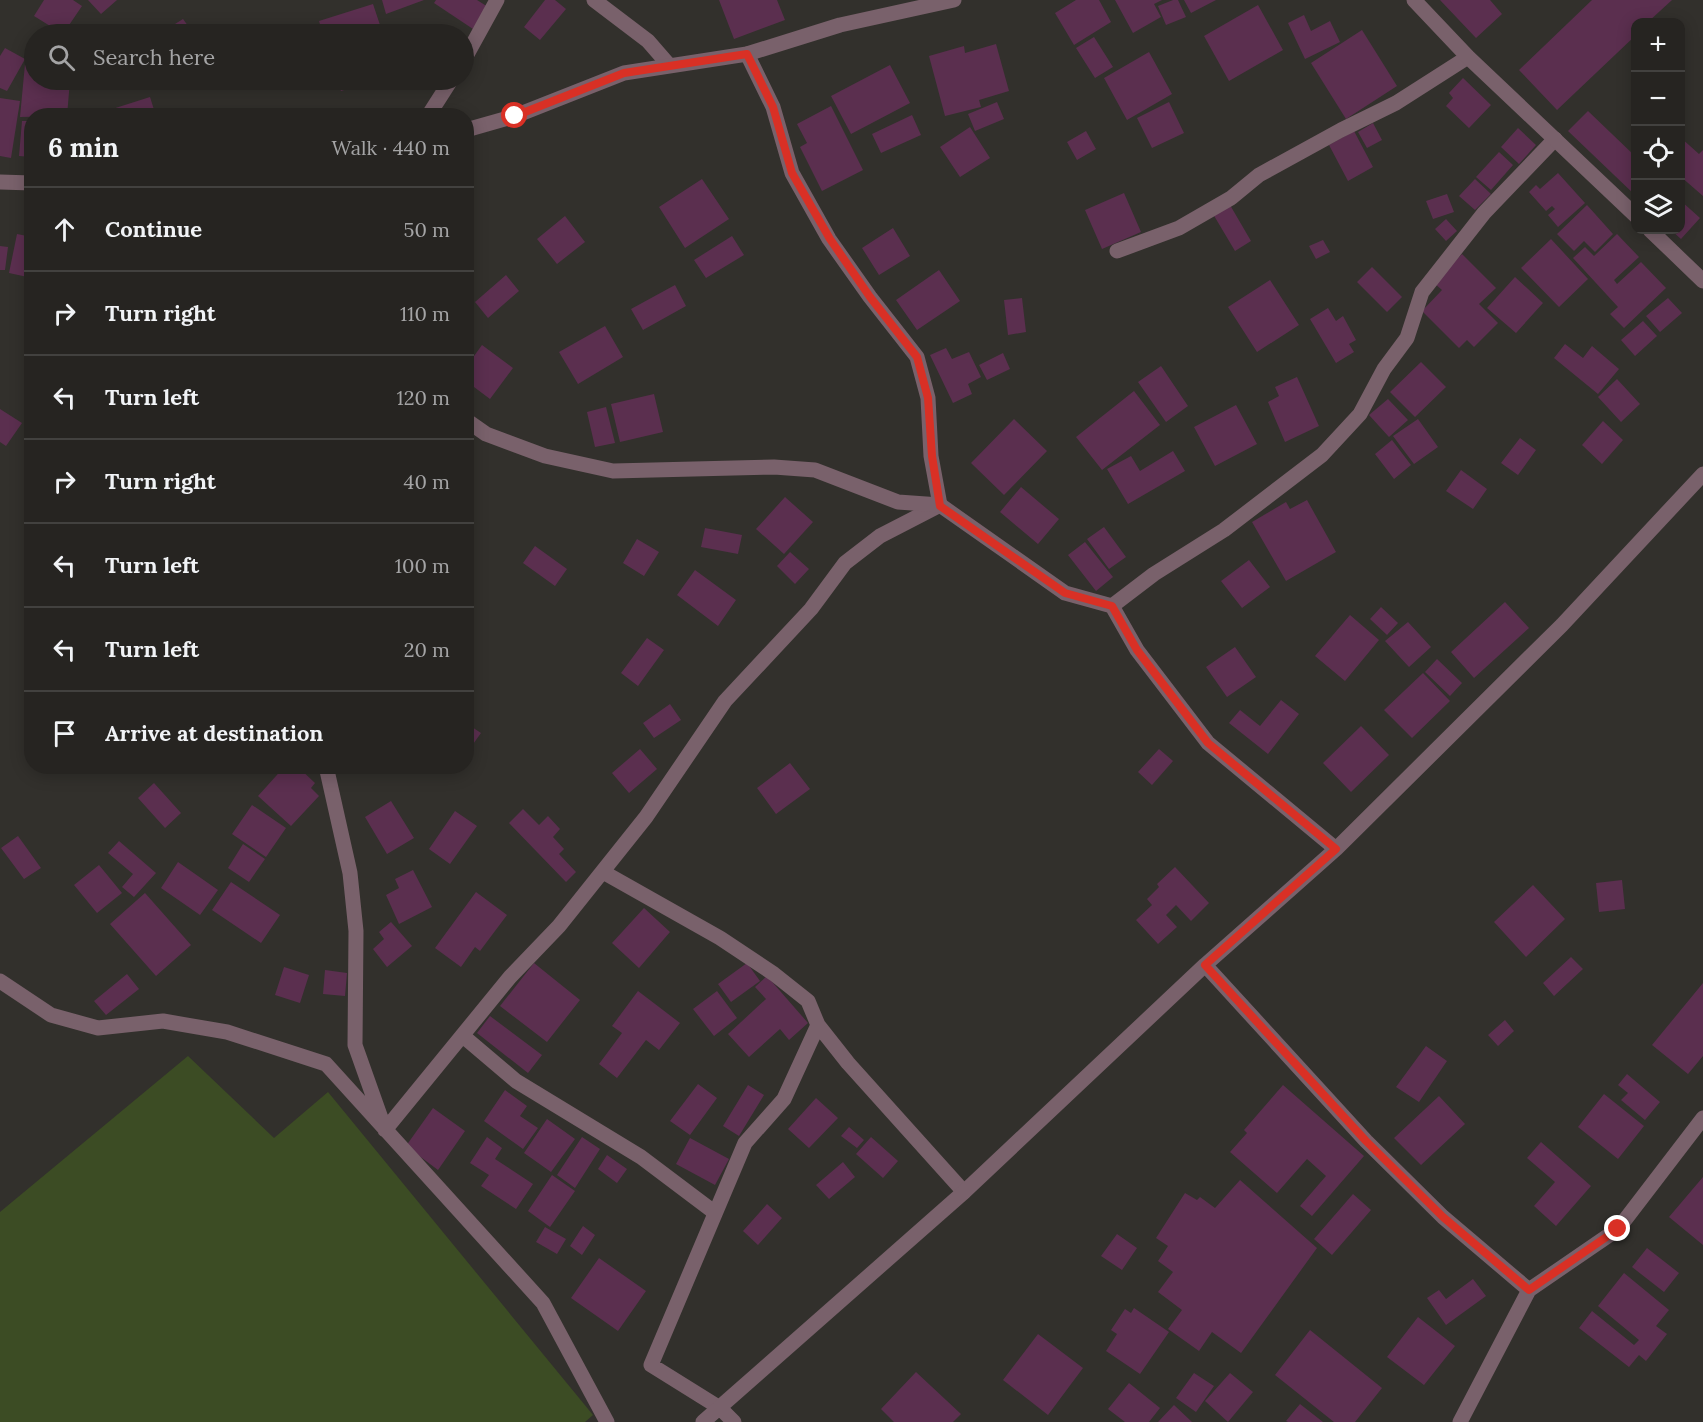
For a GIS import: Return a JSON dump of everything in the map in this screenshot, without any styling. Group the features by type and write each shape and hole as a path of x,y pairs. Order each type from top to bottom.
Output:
{"street":[{"path":"474,42 497,0"},
{"path":"594,0 648,41 668,64"},
{"path":"474,128 515,116 624,73 668,64 747,54 840,25 954,0"},
{"path":"1414,0 1468,57 1631,212"},
{"path":"747,54 773,107 792,173 830,239 870,297 917,357 928,398 932,456 940,506"},
{"path":"1117,251 1179,228 1231,198 1259,175 1396,103 1468,57"},
{"path":"433,108 445,90"},
{"path":"1112,606 1154,574 1224,530 1322,455 1360,414 1384,369 1407,338 1422,292 1484,213 1556,140"},
{"path":"0,182 24,183"},
{"path":"1654,234 1703,281"},
{"path":"474,426 486,434 545,456 614,471 774,467 815,470 898,502 940,506 1065,593 1112,606 1137,650 1208,743 1336,849"},
{"path":"703,1422 964,1192 1205,965 1336,849 1562,625 1703,474"},
{"path":"385,1130 434,1066 463,1036 510,977 559,926 603,872 684,765 725,701 811,609 845,563 880,536 940,506"},
{"path":"328,774 352,885 356,931 355,1045 385,1130"},
{"path":"603,872 720,938 774,974 808,1001 818,1025 848,1063 964,1192"},
{"path":"1205,965 1366,1141 1443,1217 1529,1290"},
{"path":"0,981 51,1015 98,1028 163,1021 227,1032 326,1065 543,1303 607,1422"},
{"path":"734,1422 720,1408 651,1365 745,1143 784,1099 818,1025"},
{"path":"463,1036 516,1081 641,1156 714,1212"},
{"path":"1460,1422 1529,1290 1618,1229 1703,1118"}],"green space":[{"path":"188,1056 274,1138 328,1092 593,1415 585,1422 0,1422 0,1212"}],"building":[{"path":"44,0 73,0 82,6 70,24 47,24 34,16"},
{"path":"88,0 117,0 101,14"},
{"path":"382,0 424,0 386,14"},
{"path":"436,0 477,0 488,7 474,28 474,24 466,24 434,3"},
{"path":"545,0 555,0 566,9 540,40 524,27"},
{"path":"719,0 777,0 785,20 734,39"},
{"path":"1076,0 1099,0 1111,22 1074,45 1055,13"},
{"path":"1115,0 1162,0 1154,4 1161,17 1133,33"},
{"path":"1178,0 1186,17 1166,25 1158,6"},
{"path":"1184,0 1216,0 1191,13"},
{"path":"1440,0 1490,0 1502,14 1476,38"},
{"path":"1592,0 1672,0 1652,18 1631,18 1631,40 1557,110 1519,70"},
{"path":"373,4 380,24 320,24 319,21"},
{"path":"1258,5 1283,50 1229,81 1204,36"},
{"path":"1304,15 1311,31 1330,21 1340,42 1305,59 1288,23"},
{"path":"183,19 187,24 175,24"},
{"path":"1362,30 1397,86 1346,119 1311,63"},
{"path":"1094,37 1113,67 1095,78 1076,48"},
{"path":"996,44 1009,91 979,100 981,107 945,116 929,56 964,46 965,53"},
{"path":"5,48 24,58 7,91 0,88 0,56"},
{"path":"1149,52 1172,94 1127,120 1104,78"},
{"path":"890,65 910,103 851,134 831,96"},
{"path":"24,75 24,90 69,90 68,108 24,108 24,117 20,117"},
{"path":"1463,78 1491,105 1469,128 1446,106 1453,98 1449,93"},
{"path":"150,97 153,108 116,108"},
{"path":"0,98 20,101 11,158 0,156"},
{"path":"997,102 1004,119 975,131 968,114"},
{"path":"1169,102 1184,133 1152,148 1137,118"},
{"path":"831,106 863,170 822,191 800,147 807,143 797,124"},
{"path":"1588,111 1631,152 1631,191 1568,131"},
{"path":"912,115 921,135 881,153 872,134"},
{"path":"22,121 24,121 24,156 19,156"},
{"path":"1373,123 1382,140 1367,148 1358,132"},
{"path":"970,127 990,158 960,177 940,147"},
{"path":"1518,128 1536,145 1519,164 1501,147"},
{"path":"1086,131 1096,149 1077,160 1067,142"},
{"path":"1354,131 1373,167 1348,181 1329,145"},
{"path":"1685,141 1699,154 1703,150 1703,196 1685,180"},
{"path":"1499,152 1513,165 1491,190 1476,177"},
{"path":"1558,173 1585,203 1558,227 1548,215 1555,209 1552,206 1546,211 1529,192 1536,185 1540,189"},
{"path":"702,179 729,219 685,248 659,207"},
{"path":"1475,179 1491,194 1475,210 1459,196"},
{"path":"1124,193 1141,232 1102,249 1085,210"},
{"path":"1447,194 1454,212 1433,219 1426,201"},
{"path":"1685,204 1700,218 1681,239 1675,234 1685,234"},
{"path":"1230,205 1251,241 1235,251 1213,214"},
{"path":"1587,205 1613,234 1595,252 1584,241 1574,251 1557,234"},
{"path":"565,216 585,242 557,264 537,239"},
{"path":"1446,219 1457,231 1446,241 1435,229"},
{"path":"893,228 910,256 879,275 862,248"},
{"path":"17,234 24,235 24,276 9,273"},
{"path":"1617,234 1639,257 1614,280 1617,284 1641,262 1666,288 1624,328 1610,314 1618,307 1573,258 1585,247 1594,256"},
{"path":"732,236 744,255 706,278 694,260"},
{"path":"1551,239 1588,279 1559,307 1521,268"},
{"path":"1323,240 1330,252 1316,259 1309,246"},
{"path":"0,246 8,247 5,270 0,270"},
{"path":"1462,254 1496,288 1479,304 1498,323 1474,347 1467,340 1459,348 1422,311 1442,290 1434,283"},
{"path":"1372,267 1402,297 1387,312 1357,282"},
{"path":"939,270 960,301 917,330 896,300"},
{"path":"506,275 519,291 488,318 475,302"},
{"path":"1515,277 1543,303 1516,333 1487,308"},
{"path":"1270,280 1299,325 1257,352 1228,307"},
{"path":"675,285 686,306 643,330 631,309"},
{"path":"1022,298 1026,332 1008,335 1004,300"},
{"path":"1668,298 1682,313 1660,332 1646,316"},
{"path":"1328,308 1336,321 1343,316 1356,340 1349,344 1354,352 1336,363 1310,319"},
{"path":"1643,321 1657,336 1635,356 1621,340"},
{"path":"605,326 623,357 578,384 559,352"},
{"path":"1565,344 1583,358 1592,346 1619,369 1598,394 1554,358"},
{"path":"482,345 513,368 490,399 474,387 474,356"},
{"path":"946,348 952,359 969,352 981,377 968,384 972,394 953,403 930,355"},
{"path":"1003,353 1010,369 987,380 979,365"},
{"path":"1421,362 1446,387 1415,417 1390,392"},
{"path":"1161,366 1188,406 1166,422 1138,382"},
{"path":"1297,377 1319,426 1285,442 1268,402 1279,396 1275,387"},
{"path":"1617,379 1640,404 1621,422 1598,397"},
{"path":"1134,391 1160,425 1102,470 1076,437"},
{"path":"654,394 663,432 620,442 611,404"},
{"path":"1388,399 1408,420 1389,437 1369,415"},
{"path":"1236,405 1257,444 1215,466 1194,427"},
{"path":"606,407 615,443 595,447 587,412"},
{"path":"0,409 22,423 6,446 0,442"},
{"path":"1014,419 1047,451 1004,495 971,463"},
{"path":"1418,419 1438,447 1414,464 1393,436"},
{"path":"1603,421 1623,440 1602,464 1582,445"},
{"path":"1520,438 1536,450 1518,475 1501,463"},
{"path":"1392,440 1411,465 1394,479 1375,454"},
{"path":"1173,451 1185,471 1128,504 1107,469 1131,456 1140,471"},
{"path":"1461,470 1487,489 1473,509 1446,491"},
{"path":"1021,487 1059,519 1038,544 1000,512"},
{"path":"785,497 813,522 784,554 756,529"},
{"path":"1307,500 1336,552 1286,581 1252,522 1286,502 1290,509"},
{"path":"1104,527 1126,557 1109,569 1087,539"},
{"path":"705,528 742,535 738,554 701,547"},
{"path":"637,539 659,552 644,576 623,563"},
{"path":"1085,542 1113,577 1096,591 1068,555"},
{"path":"535,546 567,569 555,586 523,563"},
{"path":"790,552 809,569 795,584 777,566"},
{"path":"1249,560 1270,587 1242,608 1221,581"},
{"path":"695,570 736,600 718,626 677,595"},
{"path":"1505,602 1529,628 1474,678 1451,652"},
{"path":"1381,607 1398,623 1387,635 1370,619"},
{"path":"1350,615 1379,640 1345,681 1315,656"},
{"path":"1408,622 1431,647 1409,667 1385,641"},
{"path":"647,638 664,650 638,686 621,673"},
{"path":"1235,647 1256,677 1227,697 1206,667"},
{"path":"1437,659 1462,683 1450,696 1425,672"},
{"path":"1423,673 1450,701 1412,738 1384,710"},
{"path":"1281,700 1299,714 1268,754 1229,723 1240,710 1260,726"},
{"path":"670,704 681,720 654,738 643,723"},
{"path":"1361,726 1389,755 1351,792 1323,763"},
{"path":"474,728 481,733 474,743"},
{"path":"640,749 657,769 629,793 612,773"},
{"path":"1159,749 1173,761 1152,785 1138,772"},
{"path":"790,763 810,789 776,814 757,788"},
{"path":"278,774 305,774 315,783 311,788 319,796 291,826 258,796"},
{"path":"154,783 181,813 165,828 138,798"},
{"path":"391,801 414,838 387,854 365,817"},
{"path":"252,805 286,828 266,857 232,834"},
{"path":"523,809 539,825 548,816 560,829 553,837 564,849 559,854 576,872 566,882 509,823"},
{"path":"455,811 477,826 450,864 429,849"},
{"path":"18,836 41,868 24,879 1,848"},
{"path":"119,841 156,873 134,897 122,887 133,874 108,853"},
{"path":"243,844 265,859 249,882 228,868"},
{"path":"178,862 218,890 200,915 161,888"},
{"path":"99,865 122,893 97,913 74,885"},
{"path":"1175,867 1209,903 1191,921 1176,905 1166,915 1177,927 1158,944 1136,920 1152,905 1147,899 1159,887 1157,884"},
{"path":"413,870 432,907 399,924 386,895 399,888 395,879"},
{"path":"1622,880 1625,909 1599,912 1596,883"},
{"path":"231,882 280,915 261,943 212,910"},
{"path":"1533,885 1565,919 1526,957 1494,922"},
{"path":"476,892 507,915 480,951 475,947 461,967 435,948"},
{"path":"145,893 191,945 156,976 110,924"},
{"path":"644,908 670,932 639,968 612,943"},
{"path":"391,922 412,946 387,967 373,949 384,939 379,932"},
{"path":"1571,957 1583,969 1554,996 1543,983"},
{"path":"534,963 580,1000 547,1042 500,1006"},
{"path":"747,963 760,981 731,1002 718,984"},
{"path":"284,967 309,975 300,1003 275,995"},
{"path":"325,970 347,973 345,996 323,994"},
{"path":"127,974 139,989 106,1015 94,1001"},
{"path":"767,976 808,1023 789,1040 780,1029 749,1057 728,1034 766,999 755,987"},
{"path":"1703,983 1703,1056 1688,1074 1652,1045"},
{"path":"638,991 680,1023 659,1050 646,1040 617,1078 599,1064 622,1033 612,1026"},
{"path":"717,991 737,1018 714,1036 693,1009"},
{"path":"490,1016 542,1055 528,1073 477,1033"},
{"path":"1505,1020 1514,1031 1498,1046 1488,1035"},
{"path":"1426,1046 1447,1061 1419,1102 1396,1087"},
{"path":"1627,1074 1660,1102 1645,1120 1621,1100 1628,1093 1618,1085"},
{"path":"698,1084 717,1098 690,1135 670,1121"},
{"path":"748,1085 764,1095 739,1136 723,1126"},
{"path":"1283,1085 1364,1156 1312,1216 1300,1206 1326,1176 1307,1159 1277,1193 1230,1152 1247,1133 1244,1130"},
{"path":"505,1090 527,1106 520,1116 538,1128 523,1149 484,1121"},
{"path":"1604,1094 1644,1126 1618,1159 1578,1127"},
{"path":"1439,1096 1465,1124 1421,1165 1394,1138"},
{"path":"816,1098 838,1118 809,1148 788,1129"},
{"path":"433,1108 465,1131 438,1170 406,1146"},
{"path":"547,1119 575,1139 551,1172 524,1153"},
{"path":"849,1127 864,1140 857,1148 841,1136"},
{"path":"487,1137 502,1148 495,1159 533,1184 516,1209 481,1186 489,1175 470,1163"},
{"path":"582,1137 600,1149 575,1188 557,1175"},
{"path":"871,1137 898,1161 883,1178 856,1154"},
{"path":"690,1138 729,1159 715,1185 676,1164"},
{"path":"1541,1142 1591,1186 1556,1226 1534,1206 1555,1182 1527,1158"},
{"path":"607,1155 627,1169 617,1183 598,1169"},
{"path":"843,1162 855,1177 829,1199 816,1185"},
{"path":"552,1175 575,1191 550,1227 528,1211"},
{"path":"1703,1177 1703,1245 1669,1217"},
{"path":"1240,1180 1317,1248 1241,1353 1212,1332 1199,1351 1168,1329 1182,1310 1158,1292 1173,1272 1158,1261 1168,1246 1156,1238 1185,1193 1197,1200 1200,1197 1215,1208"},
{"path":"1353,1194 1371,1210 1332,1255 1314,1239"},
{"path":"767,1204 782,1218 758,1245 743,1231"},
{"path":"583,1226 595,1235 582,1255 570,1246"},
{"path":"545,1227 566,1239 557,1254 536,1242"},
{"path":"1117,1234 1137,1248 1122,1270 1101,1256"},
{"path":"1647,1248 1679,1273 1664,1292 1632,1267"},
{"path":"599,1258 646,1291 618,1331 571,1298"},
{"path":"1624,1273 1669,1310 1656,1326 1667,1334 1646,1361 1639,1355 1629,1367 1579,1328 1592,1311 1634,1345 1639,1340 1598,1306"},
{"path":"1473,1279 1486,1296 1446,1325 1427,1298 1439,1290 1446,1299"},
{"path":"1134,1308 1169,1332 1140,1374 1106,1351 1117,1334 1111,1330 1125,1309 1131,1313"},
{"path":"1418,1317 1455,1346 1424,1385 1387,1357"},
{"path":"1310,1330 1382,1388 1355,1422 1334,1422 1275,1375"},
{"path":"1038,1334 1083,1368 1048,1415 1003,1380"},
{"path":"916,1372 961,1414 953,1422 894,1422 881,1409"},
{"path":"1194,1373 1214,1386 1196,1412 1176,1398"},
{"path":"1230,1373 1253,1392 1228,1422 1205,1401"},
{"path":"1129,1383 1160,1408 1149,1422 1125,1422 1108,1409"},
{"path":"1300,1404 1323,1422 1286,1421"},
{"path":"1174,1405 1192,1422 1158,1422"}],"route":[{"path":"515,116 624,73 668,64 747,54 773,107 792,173 830,239 870,297 917,357 928,398 932,456 940,506 1065,593 1112,606 1137,650 1208,743 1336,849 1205,965 1366,1141 1443,1217 1529,1290 1618,1229"}]}
